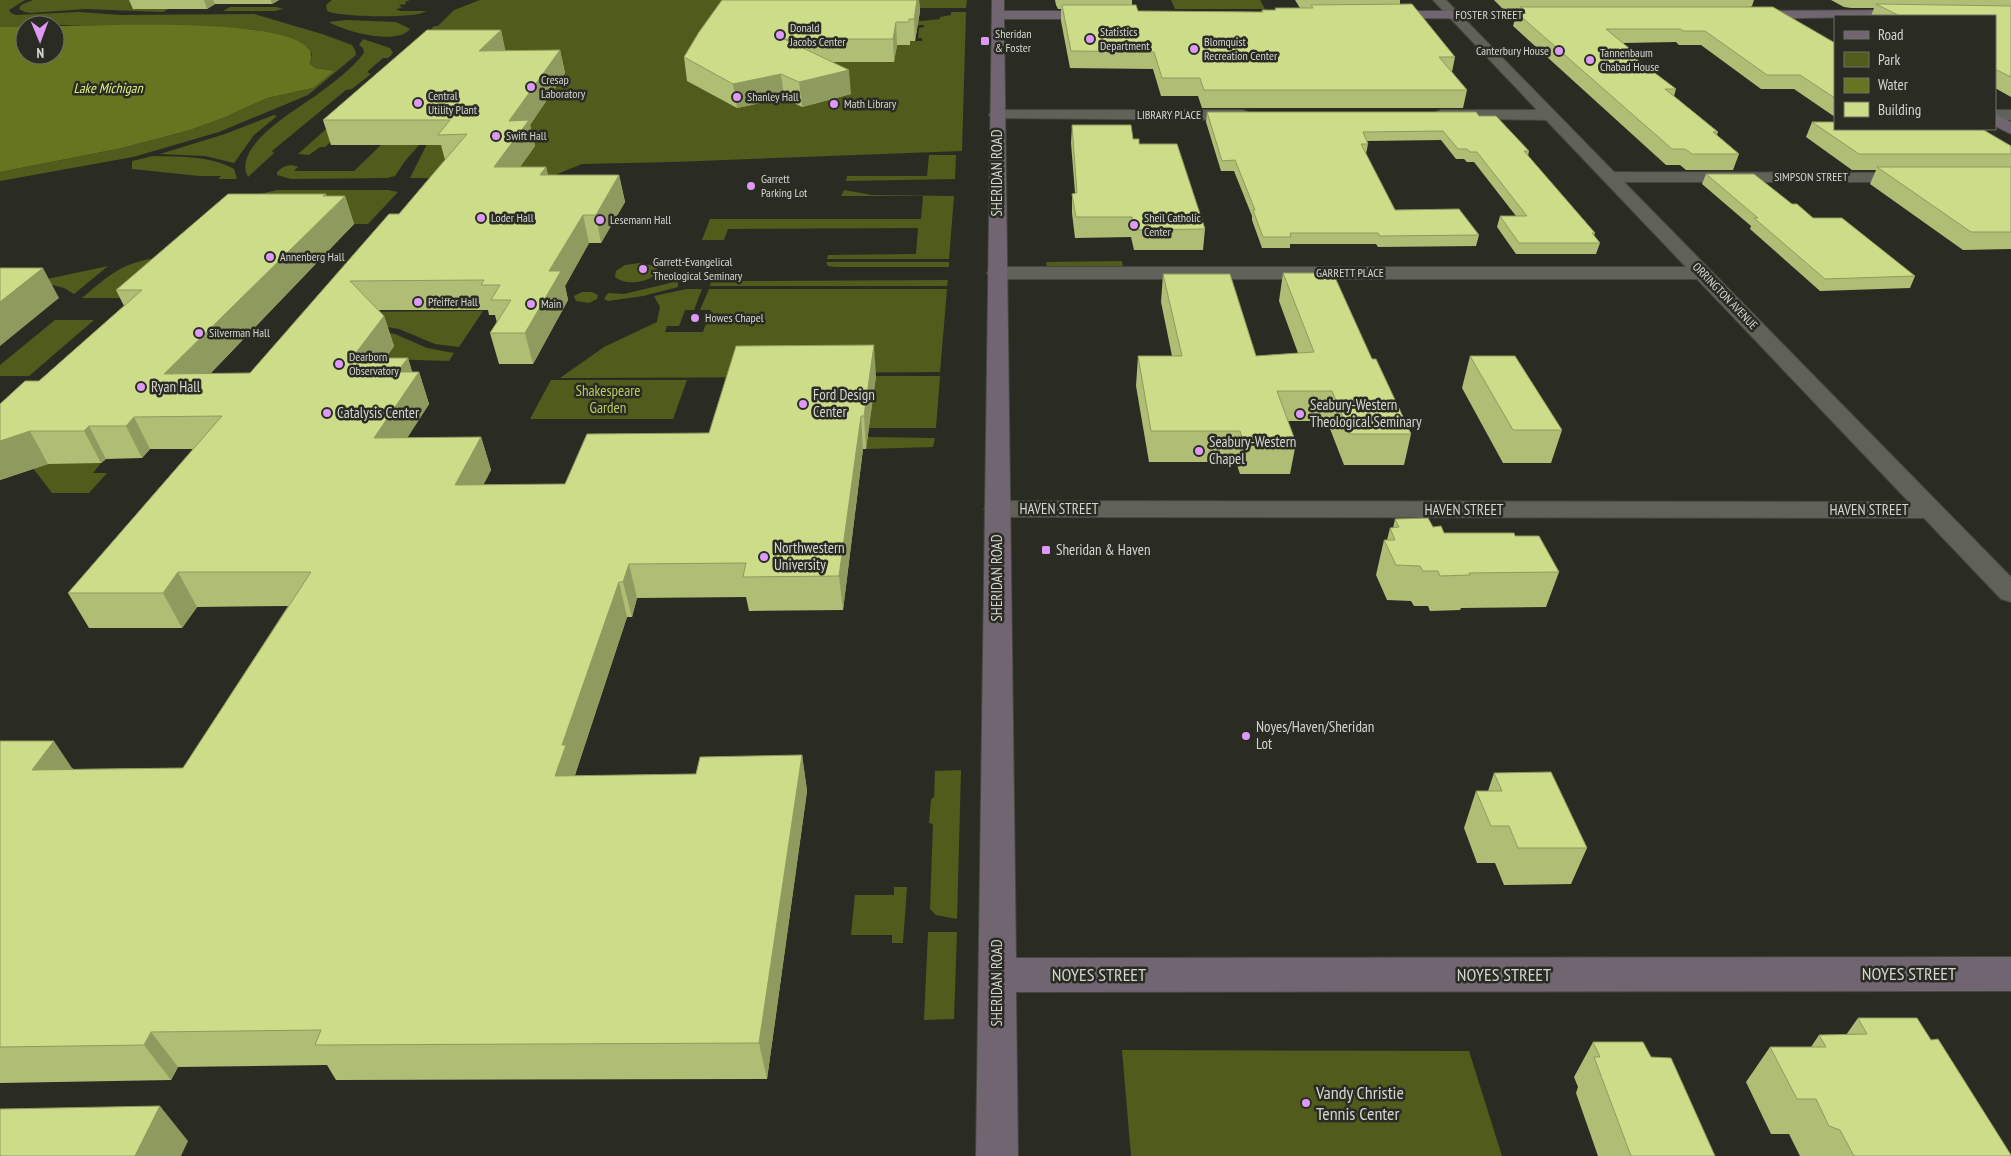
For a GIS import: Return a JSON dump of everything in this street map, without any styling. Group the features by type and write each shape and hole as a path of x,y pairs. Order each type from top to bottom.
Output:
{"main road":[{"name":"SHERIDAN ROAD","path":"997,1156 998,0"},
{"path":"1789,0 1834,26"},
{"path":"1740,15 1924,14"},
{"path":"998,15 1112,15"},
{"name":"FOSTER STREET","path":"1372,15 1565,15"},
{"path":"1996,120 2011,129"},
{"name":"NOYES STREET","path":"997,975 2011,974"}],"street":[{"name":"ORRINGTON AVENUE","path":"1439,0 2011,592"},
{"name":"LIBRARY PLACE","path":"997,115 1261,115"},
{"path":"1428,115 1550,115"},
{"path":"1996,115 2011,115"},
{"name":"SIMPSON STREET","path":"1610,178 1932,177"},
{"name":"GARRETT PLACE","path":"997,273 1702,272"},
{"name":"HAVEN STREET","path":"997,509 1931,510"}],"green space":[{"path":"0,0 25,0 9,10 16,15 15,26 0,27"},
{"path":"33,0 149,0 137,8 168,9 163,12 85,9 31,13 19,9 21,5"},
{"path":"332,0 410,0 405,2 406,4 399,5 402,8 396,9 400,11 426,11 420,14 394,16 346,15 327,11 326,5"},
{"path":"480,0 967,0 966,8 917,8 867,4 895,56 896,53 892,45 910,45 910,41 922,41 922,38 918,38 919,28 924,27 924,25 911,25 912,22 940,19 940,17 951,15 951,12 966,12 962,151 582,164 545,179 410,178 427,144 428,33 454,10"},
{"path":"1171,0 1260,0 1265,9 1175,9"},
{"path":"230,7 276,7 283,9 275,11 223,11"},
{"path":"79,12 121,15 254,14 352,45 356,55 308,95 219,132 133,157 0,181 0,172 122,148 190,130 223,118 267,98 313,88 333,71 315,68 310,64 312,54 308,47 256,30 65,25 65,15 16,15"},
{"path":"346,20 396,22 410,29 403,34 382,37 357,33 329,22"},
{"path":"363,39 390,48 393,53 388,58 383,58 367,72 371,74 352,89 346,90 272,151 274,153 248,177 245,165 249,153 258,141 283,118 330,85 354,64 364,53 363,48 359,45"},
{"path":"351,107 369,107 325,147 320,147 309,155 298,154"},
{"path":"274,115 277,116 254,135 234,163 205,156 160,154 225,134"},
{"path":"381,145 419,145 395,176 387,178 291,179 277,175 279,170 289,165 298,167 294,171 354,171"},
{"path":"929,155 956,155 955,179 846,181 847,176 927,176"},
{"path":"153,156 215,161 234,169 237,179 218,179 221,176 199,176 132,169 132,161"},
{"path":"277,190 388,190 398,192 368,224 333,224 251,196"},
{"path":"844,190 872,195 954,196 949,259 827,259 828,255 916,254 918,228 728,229 724,240 702,240 710,219 921,219 923,196 841,196"},
{"path":"156,258 121,298 82,298 124,267"},
{"path":"1122,261 1123,267 1047,267 1046,262"},
{"path":"826,262 949,262 949,267 835,267 828,266"},
{"path":"639,263 656,266 658,272 649,279 637,282 625,282 615,277 616,271 625,265"},
{"path":"108,266 74,294 64,288 38,281"},
{"path":"948,280 947,286 710,286 711,282 740,281"},
{"path":"678,282 678,287 643,296 608,301 604,299 608,293 624,294"},
{"path":"687,289 702,289 694,310 685,310 679,326 667,326 665,332 703,332 711,310 700,310 709,289 947,289 940,372 806,373 805,377 560,378 604,347 657,322 660,307 654,296"},
{"path":"324,290 336,312 483,311 459,347 435,344 399,329 304,312"},
{"path":"582,292 592,292 598,295 597,299 589,303 576,301 574,296"},
{"path":"300,319 395,334 427,348 454,353 449,361 385,359 393,347"},
{"path":"55,320 94,320 29,376 0,376 0,365"},
{"path":"876,376 940,376 936,428 869,428"},
{"name":"Shakespeare Garden","path":"551,380 687,380 673,419 530,419"},
{"path":"0,425 75,463 101,463 93,473 107,473 89,493 52,493"},
{"path":"868,437 935,438 933,447 866,449"},
{"path":"961,770 957,919 936,915 930,909 933,824 929,823 931,799 934,797 935,771"},
{"path":"894,887 907,887 903,943 892,943 892,935 851,935 855,895 894,895"},
{"path":"928,932 957,932 954,1019 924,1020"},
{"name":"Vandy Christie Tennis Center","path":"1122,1050 1469,1051 1502,1156 1131,1156"}],"water":[{"name":"Lake Michigan","path":"187,25 261,31 289,37 309,49 311,53 310,64 315,68 334,71 313,88 267,98 223,118 190,130 122,148 0,172 0,27 15,26 15,65 65,65 65,26"}],"building":[{"path":"722,0 917,0 914,19 909,19 909,22 896,22 893,39 784,39 849,70 799,82 781,74 733,84 684,57"},
{"path":"1412,4 1455,57 1439,57 1467,90 1204,90 1200,78 1162,78 1154,52 1071,51 1062,5 1136,5 1138,11 1263,12 1262,10 1276,10 1275,8 1313,8 1311,5"},
{"path":"1876,4 2011,6 2011,77 1996,70 1996,15 1898,15"},
{"path":"1520,7 1773,7 1834,42 1834,97 1800,75 1767,75 1705,31 1606,29 1630,49 1623,49 1676,89 1665,89 1718,132 1713,132 1739,154 1692,154 1685,149 1672,149 1517,13 1526,13"},
{"path":"427,30 501,30 479,51 560,50 509,121 529,120 494,167 546,167 540,175 619,175 596,215 583,215 549,271 561,271 525,333 490,333 511,300 491,300 500,285 481,285 484,280 350,281 384,316 352,358 408,358 397,372 419,372 374,438 481,437 455,485 565,484 587,434 709,433 736,346 874,345 864,416 861,416 839,576 743,577 746,563 629,564 623,582 619,582 562,745 566,745 555,776 696,774 700,757 802,755 759,1043 315,1045 321,1030 151,1032 144,1045 0,1047 0,741 54,741 32,770 183,768 311,572 178,572 163,593 68,593 222,416 134,417 126,426 89,426 84,431 30,431 0,441 0,404 25,381 39,381 142,290 116,290 228,194 326,194 323,196 345,196 164,374 250,373 389,214 399,214 467,134 438,135 450,120 323,120"},
{"path":"1207,112 1476,112 1479,116 1496,116 1529,151 1524,151 1595,233 1592,233 1600,243 1519,243 1500,216 1527,216 1477,152 1458,149 1443,131 1363,132 1368,144 1361,144 1395,210 1459,209 1479,235 1380,236 1378,233 1290,233 1291,237 1263,237 1253,210 1255,210 1235,160 1222,161"},
{"path":"1812,122 1834,122 1834,130 1984,130 2011,146 2011,154 1859,154"},
{"path":"1072,125 1131,125 1133,139 1139,139 1139,144 1177,144 1205,229 1135,230 1132,217 1076,217 1072,194 1077,193"},
{"path":"1877,167 2011,167 2011,232 1971,232"},
{"path":"1706,174 1754,174 1792,204 1797,204 1813,218 1842,218 1915,276 1825,279"},
{"path":"0,268 43,268 0,302"},
{"path":"1283,273 1333,273 1372,359 1376,359 1411,434 1350,434 1332,391 1277,391 1296,443 1244,443 1240,431 1151,431 1138,356 1182,356 1163,274 1230,274 1256,356 1314,352"},
{"path":"1470,356 1515,356 1562,430 1513,430"},
{"path":"1428,518 1433,527 1441,526 1444,533 1514,533 1515,536 1539,536 1559,572 1469,573 1470,575 1440,576 1438,571 1423,571 1420,566 1396,565 1384,540 1395,540 1390,528 1399,527 1395,519"},
{"path":"1551,772 1587,848 1518,848 1509,826 1491,826 1476,791 1502,791 1494,773"},
{"path":"1858,1018 1917,1018 1931,1040 1938,1039 2011,1156 1854,1156 1840,1130 1829,1126 1816,1099 1797,1099 1770,1047 1826,1047 1819,1035 1867,1034"},
{"path":"1593,1042 1643,1042 1651,1057 1671,1058 1715,1156 1631,1156 1594,1057 1600,1057"},
{"path":"160,1106 135,1156 0,1156 0,1109"}],"place":[{"name":"Donald Jacobs Center","path":"780,35"},
{"name":"Statistics Department","path":"1090,39"},
{"name":"Sheridan & Foster","path":"985,41"},
{"name":"Blomquist Recreation Center","path":"1194,49"},
{"name":"Canterbury House","path":"1559,51"},
{"name":"Tannenbaum Chabad House","path":"1590,60"},
{"name":"Cresap Laboratory","path":"531,87"},
{"name":"Shanley Hall","path":"737,97"},
{"name":"Central Utility Plant","path":"418,103"},
{"name":"Math Library","path":"834,104"},
{"name":"Swift Hall","path":"496,136"},
{"name":"Garrett Parking Lot","path":"751,186"},
{"name":"Loder Hall","path":"481,218"},
{"name":"Lesemann Hall","path":"600,220"},
{"name":"Sheil Catholic Center","path":"1134,225"},
{"name":"Annenberg Hall","path":"270,257"},
{"name":"Garrett-Evangelical Theological Seminary","path":"643,269"},
{"name":"Pfeiffer Hall","path":"418,302"},
{"name":"Main","path":"531,304"},
{"name":"Howes Chapel","path":"695,318"},
{"name":"Silverman Hall","path":"199,333"},
{"name":"Dearborn Observatory","path":"339,364"},
{"name":"Ryan Hall","path":"141,387"},
{"name":"Ford Design Center","path":"803,404"},
{"name":"Catalysis Center","path":"327,413"},
{"name":"Seabury-Western Theological Seminary","path":"1300,414"},
{"name":"Seabury-Western Chapel","path":"1199,451"},
{"name":"Sheridan & Haven","path":"1046,550"},
{"name":"Northwestern University","path":"764,557"},
{"name":"Noyes/Haven/Sheridan Lot","path":"1246,736"},
{"name":"Vandy Christie Tennis Center","path":"1306,1103"}]}
